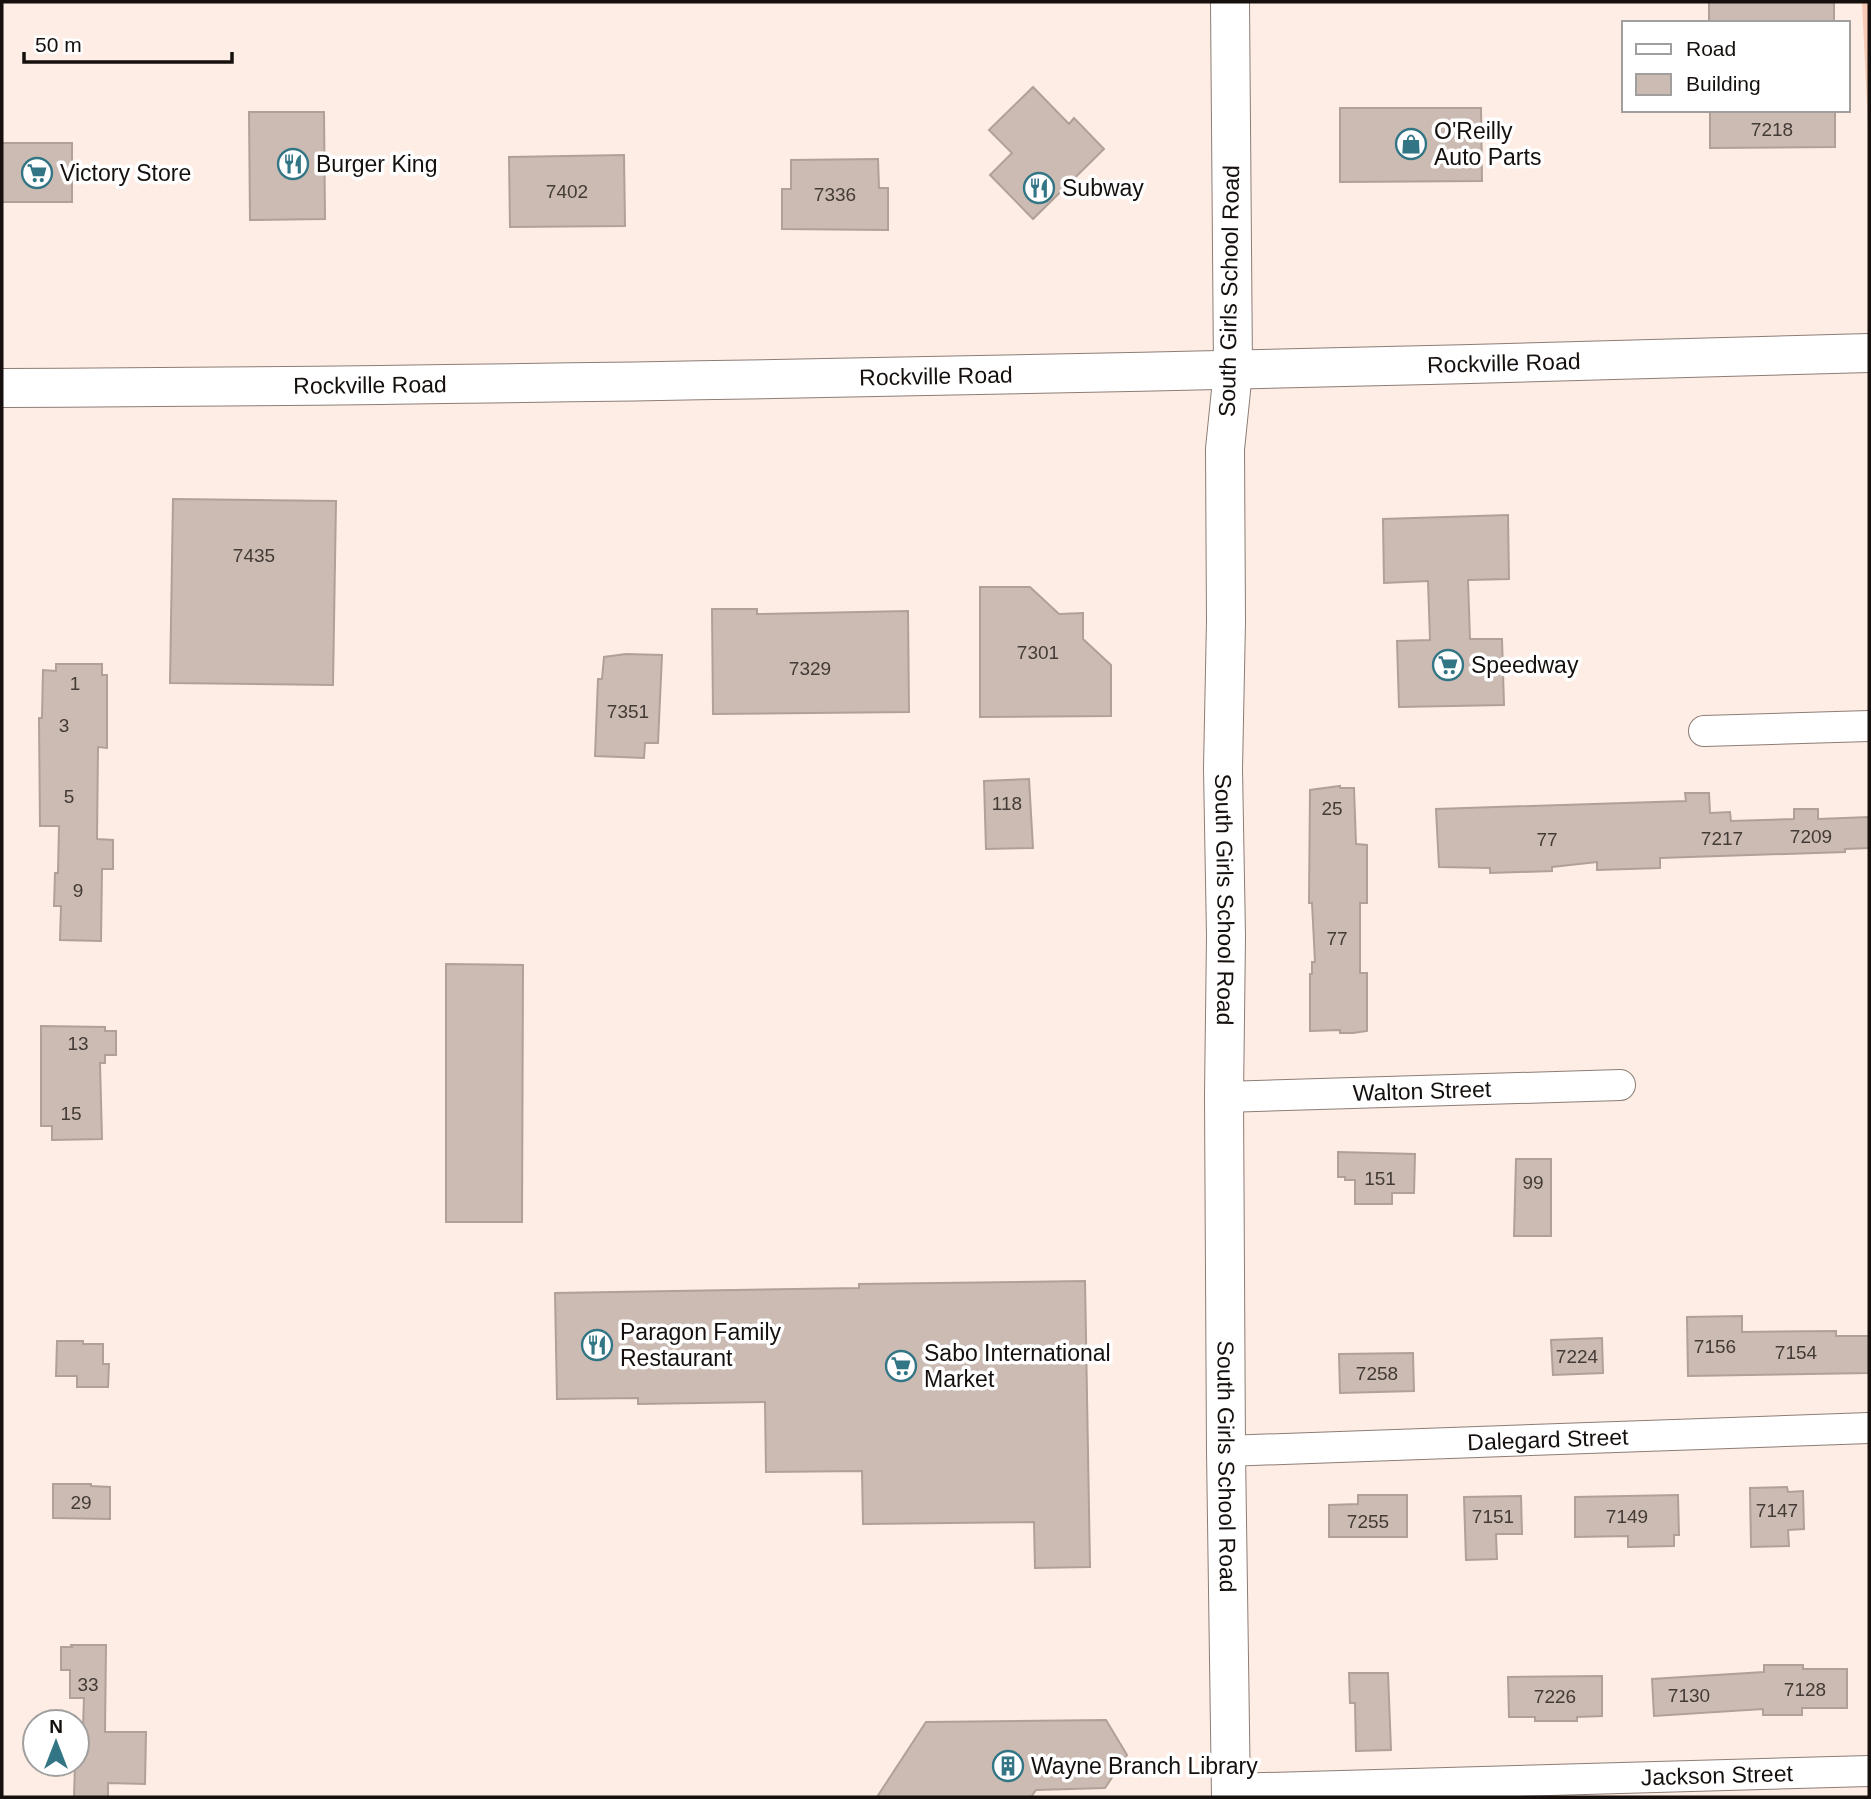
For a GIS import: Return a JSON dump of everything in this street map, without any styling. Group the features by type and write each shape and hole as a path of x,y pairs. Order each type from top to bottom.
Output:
{"main road":[{"name":"South Girls School Road","path":"1230,2 1233,371 1224,462 1224,1097 1231,1793"},
{"name":"Rockville Road","path":"2,388 442,386 1233,371 1869,353"}],"street":[{"path":"1704,731 1869,726"},
{"name":"Walton Street","path":"1224,1097 1620,1085"},
{"name":"Dalegard Street","path":"1226,1451 1869,1428"},
{"name":"Jackson Street","path":"1231,1793 1869,1771"}],"shaded area":[{"path":"1862,2 1869,2 1869,145"}],"building":[{"path":"1709,2 1834,2 1834,21 1709,21"},
{"path":"1033,87 1069,124 1074,118 1104,149 1033,219 990,175 1012,153 989,130"},
{"name":"O'Reilly Auto Parts","path":"1340,108 1481,108 1482,181 1340,182"},
{"path":"249,112 324,112 325,219 250,220"},
{"path":"1710,112 1835,112 1835,147 1710,148"},
{"name":"Victory Store","path":"2,143 72,143 72,202 2,202"},
{"path":"624,155 625,226 510,227 509,157"},
{"path":"878,159 879,188 888,188 888,230 782,229 782,189 791,189 791,160"},
{"path":"173,499 336,501 333,685 170,683"},
{"name":"Speedway","path":"1508,515 1509,579 1468,580 1470,639 1502,639 1504,705 1399,707 1397,641 1430,640 1428,581 1384,583 1383,519"},
{"path":"980,587 1030,587 1059,614 1083,613 1083,639 1111,665 1111,716 980,717"},
{"path":"712,609 757,609 757,614 908,611 909,712 713,714"},
{"path":"626,654 662,655 658,743 645,743 644,758 595,756 598,679 602,679 604,657"},
{"path":"56,664 102,664 102,675 107,675 107,748 98,747 97,839 113,840 113,869 102,869 101,941 60,940 61,906 54,906 59,826 40,826 39,718 42,718 43,670 56,671"},
{"path":"1029,779 1033,848 986,849 984,781"},
{"path":"1340,786 1354,788 1356,844 1367,845 1367,903 1360,903 1360,973 1367,973 1367,1031 1353,1033 1340,1033 1340,1030 1310,1031 1310,974 1312,962 1315,962 1312,903 1309,903 1310,790"},
{"path":"1685,793 1709,793 1710,813 1730,812 1731,821 1794,819 1794,809 1818,809 1818,819 1869,817 1869,848 1845,849 1845,852 1660,858 1660,868 1597,870 1597,862 1552,867 1552,871 1490,873 1490,868 1439,867 1436,809 1686,801"},
{"path":"446,964 523,965 522,1222 446,1222"},
{"path":"41,1026 105,1027 105,1031 116,1031 116,1055 105,1055 105,1063 100,1063 102,1139 52,1140 52,1126 41,1126"},
{"path":"1338,1152 1415,1154 1414,1193 1392,1193 1392,1204 1355,1204 1355,1180 1338,1177"},
{"path":"1516,1159 1551,1159 1551,1236 1514,1236"},
{"path":"1085,1281 1090,1567 1035,1568 1034,1522 863,1524 862,1471 766,1472 765,1402 638,1404 638,1398 557,1399 555,1293 859,1288 859,1284"},
{"path":"1742,1316 1742,1332 1836,1331 1836,1336 1869,1336 1869,1373 1688,1376 1687,1317"},
{"path":"1602,1338 1603,1373 1553,1375 1551,1340"},
{"path":"57,1341 103,1344 103,1364 109,1364 108,1387 77,1387 77,1376 56,1376"},
{"path":"1413,1353 1414,1391 1340,1393 1339,1354"},
{"path":"53,1484 110,1487 110,1519 53,1518"},
{"path":"1787,1487 1788,1492 1803,1491 1804,1529 1788,1530 1789,1546 1751,1547 1750,1488"},
{"path":"1358,1495 1407,1495 1407,1537 1329,1537 1329,1505 1358,1504"},
{"path":"1678,1495 1679,1535 1674,1535 1674,1546 1628,1547 1628,1536 1575,1537 1575,1497"},
{"path":"1521,1496 1522,1534 1496,1534 1497,1559 1466,1560 1464,1497"},
{"path":"71,1645 106,1645 105,1732 146,1732 145,1784 108,1783 108,1797 74,1797 75,1778 91,1778 91,1708 84,1708 84,1698 70,1698 70,1670 61,1670 61,1647 72,1647"},
{"path":"1764,1665 1803,1665 1803,1669 1847,1669 1847,1708 1802,1708 1802,1715 1763,1715 1763,1709 1654,1716 1652,1679 1764,1672"},
{"path":"1349,1673 1388,1673 1391,1750 1356,1751 1355,1703 1350,1703"},
{"path":"1602,1676 1602,1716 1577,1717 1577,1721 1535,1721 1535,1717 1509,1717 1508,1677"},
{"name":"Wayne Branch Library","path":"1106,1720 1127,1755 1105,1788 1036,1790 1031,1797 877,1797 926,1722"}],"place":[{"name":"O'Reilly Auto Parts","path":"1411,144"},
{"name":"Burger King","path":"293,164"},
{"name":"Victory Store","path":"37,173"},
{"name":"Subway","path":"1039,188"},
{"name":"Speedway","path":"1448,665"},
{"name":"Paragon Family Restaurant","path":"597,1345"},
{"name":"Sabo International Market","path":"901,1366"},
{"name":"Wayne Branch Library","path":"1008,1766"}]}
